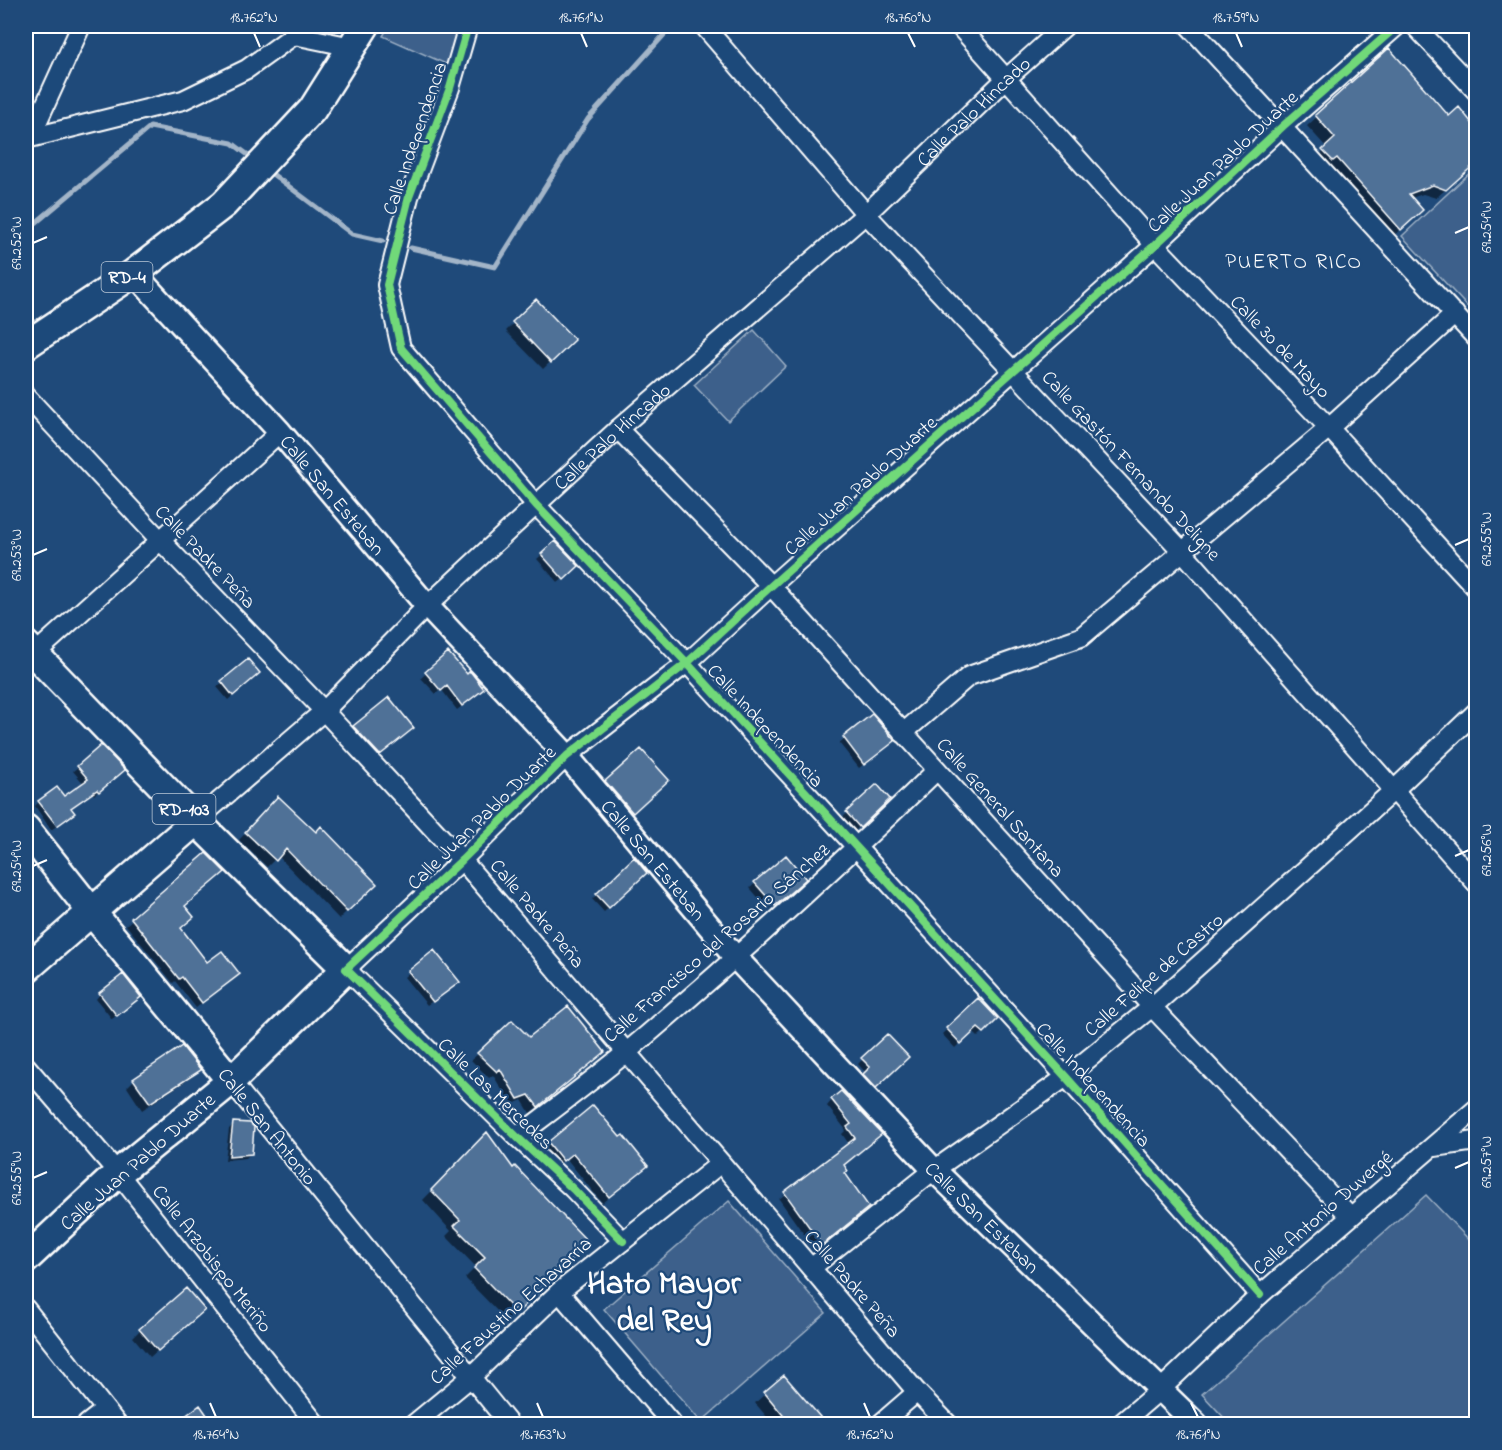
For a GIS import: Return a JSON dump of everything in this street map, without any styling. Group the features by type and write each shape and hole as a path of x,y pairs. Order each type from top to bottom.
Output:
{"main road":[{"name":"RD-4","path":"26,345 134,273 225,204 312,110 359,36"},
{"name":"Calle Las Mercedes","path":"29,654 346,969"},
{"name":"Calle Palo Hincado","path":"26,969 196,821"},
{"name":"Calle San Antonio","path":"26,829 231,1081"},
{"name":"Calle Juan Pablo Duarte","path":"26,1259 118,1173 231,1081 346,969"}],"street":[{"path":"28,138 81,26"},
{"name":"Calle Independencia","path":"468,26 450,88 409,197 387,285 401,348 536,505 687,663 1066,1077 1260,1295"},
{"name":"Calle Gastón Fernando Deligne","path":"704,26 866,214 1183,552 1476,883"},
{"name":"Calle 30 de Mayo","path":"959,26 1155,245 1329,428 1476,588"},
{"name":"Calle Palo Hincado","path":"196,821 324,711 427,606 618,429 866,214 1007,78 1065,26"},
{"path":"1189,26 1476,338"},
{"name":"Calle Juan Pablo Duarte","path":"346,969 462,860 567,756 687,663 1397,26"},
{"path":"1416,26 1476,91"},
{"path":"28,138 183,100 247,69 294,35 359,36"},
{"name":"Calle San Esteban","path":"134,273 280,432 427,606 567,756 735,957 934,1170 1196,1425"},
{"path":"903,733 969,676 1081,637 1329,428 1455,314"},
{"name":"Calle Padre Peña","path":"26,396 462,860 948,1425"},
{"name":"Calle General Santana","path":"618,429 771,586 1152,1007 1350,1216"},
{"path":"29,654 280,432"},
{"name":"Calle Felipe de Castro","path":"811,1268 934,1170 1066,1077 1152,1007 1393,791 1476,712"},
{"name":"Calle Francisco del Rosario Sánchez","path":"517,1137 626,1052 735,957 857,849 937,770"},
{"name":"Calle Las Mercedes","path":"346,969 582,1198 623,1241"},
{"name":"Calle Arzobispo Meriño","path":"26,1066 118,1173 316,1425"},
{"name":"Calle San Antonio","path":"231,1081 509,1425"},
{"name":"Calle Antonio Duvergé","path":"1120,1425 1260,1295 1476,1109"},
{"path":"1434,1147 1476,1140"},
{"name":"Calle Faustino Echavarría","path":"414,1425 471,1377 559,1292 721,1163"},
{"path":"559,1292 672,1425"},
{"path":"26,1309 117,1425"},
{"path":"880,1425 918,1392"},
{"path":"87,1425 105,1410"}],"shaded area":[{"path":"389,26 468,26 455,68 383,36"},
{"path":"1476,167 1476,316 1402,236"},
{"path":"754,330 786,366 728,421 694,385"},
{"path":"1426,1195 1476,1247 1476,1424 1230,1424 1202,1394"},
{"path":"729,1201 826,1313 701,1422 604,1309"}],"building":[{"path":"1389,48 1449,116 1459,107 1476,128 1476,163 1446,190 1433,185 1409,194 1423,210 1401,230 1337,158 1333,161 1322,150 1335,138 1315,115"},
{"path":"536,299 575,340 551,363 512,322"},
{"path":"555,541 579,566 564,580 541,554"},
{"path":"448,652 467,674 470,671 484,689 462,706 447,686 441,691 425,672"},
{"path":"248,659 260,673 233,696 221,681"},
{"path":"389,697 414,728 380,755 353,726"},
{"path":"872,714 895,741 864,765 843,737"},
{"path":"101,745 125,770 99,792 97,790 71,808 75,813 57,826 38,801 57,787 64,796 88,779 77,766"},
{"path":"641,749 669,780 633,813 605,781"},
{"path":"877,784 890,799 860,828 846,812"},
{"path":"278,796 316,832 321,826 377,884 347,912 286,849 276,861 245,832"},
{"path":"206,853 225,872 185,906 194,917 181,928 207,962 222,951 240,974 202,1003 182,977 179,979 131,918"},
{"path":"786,855 806,879 775,906 754,882"},
{"path":"634,857 647,873 609,908 596,894"},
{"path":"434,950 460,982 433,1002 408,971"},
{"path":"123,974 141,997 117,1016 99,993"},
{"path":"978,998 998,1019 984,1033 978,1028 961,1044 946,1028"},
{"path":"568,1006 605,1052 538,1107 529,1095 518,1099 500,1069 497,1072 477,1053 512,1020 529,1037"},
{"path":"887,1034 909,1057 876,1088 863,1074 870,1067 861,1058"},
{"path":"182,1046 201,1070 150,1103 133,1079"},
{"path":"841,1091 882,1134 844,1165 848,1171 845,1173 869,1207 822,1245 784,1192 855,1138 847,1127 851,1124 831,1099"},
{"path":"593,1105 620,1137 623,1135 648,1166 609,1197 573,1153 563,1161 548,1142"},
{"path":"233,1122 250,1123 254,1127 252,1154 229,1156"},
{"path":"487,1132 513,1168 515,1166 589,1243 517,1313 474,1268 485,1257 454,1226 460,1220 431,1190"},
{"path":"186,1288 205,1310 158,1351 139,1329"},
{"path":"784,1375 827,1425 791,1425 764,1392"},
{"path":"200,1405 214,1425 173,1425"}],"waterway":[{"path":"411,248 495,267 588,119 672,26"},
{"path":"26,231 150,127 232,143 255,160"},
{"path":"267,170 352,234 383,241"}],"cycle path":[{"path":"468,26 450,88 409,197 387,285 401,348 536,505 687,663 857,848 1066,1077 1260,1295"},
{"path":"623,1241 573,1189 346,969 462,860 567,756 687,663 1397,26"}],"district":[{"name":"PUERTO RICO","path":"1294,261"},
{"name":"Hato Mayor del Rey","path":"664,1300"}]}
